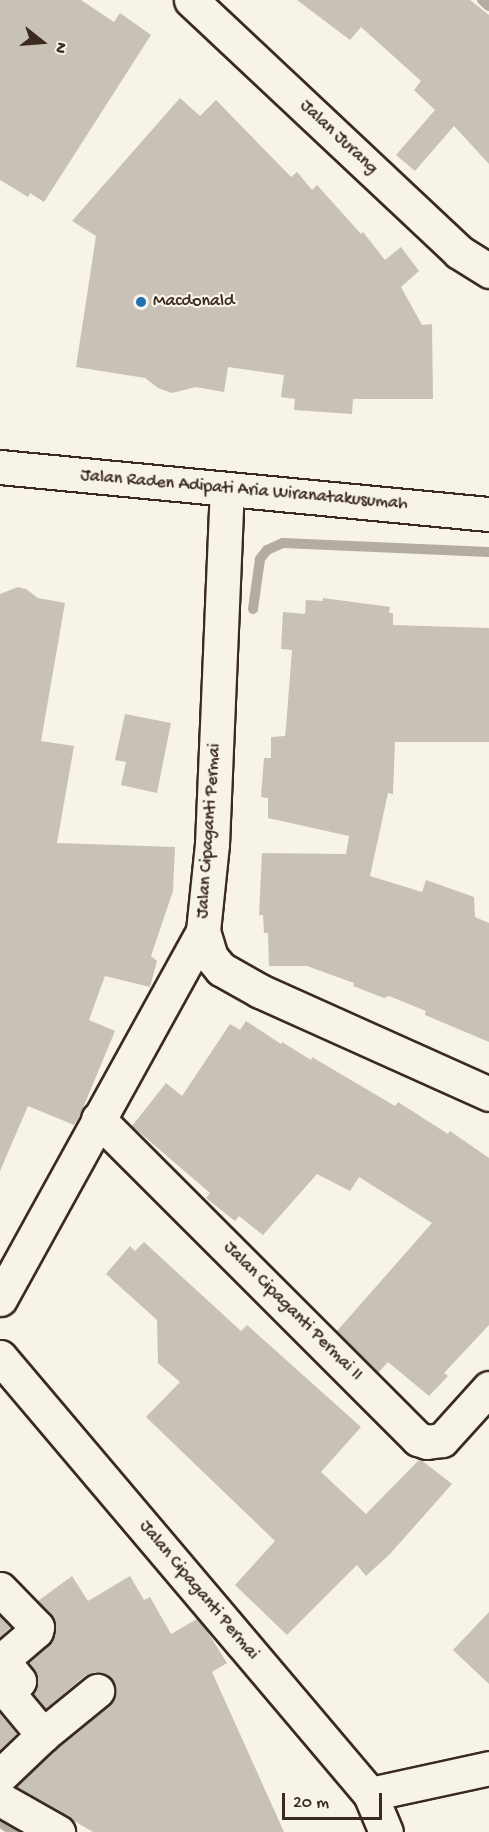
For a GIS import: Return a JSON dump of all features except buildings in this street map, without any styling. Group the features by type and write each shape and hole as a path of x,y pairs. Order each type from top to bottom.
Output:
{"street":[{"name":"Jalan Jurang","path":"191,0 459,252 489,271"},
{"name":"Jalan Raden Adipati Aria Wiranatakusumah","path":"0,467 227,491 489,514"},
{"name":"Jalan Cipaganti Permai","path":"0,1299 203,931 212,844 227,491"},
{"path":"203,931 211,957 221,969 260,991 489,1094"},
{"name":"Jalan Cipaganti Permai II","path":"98,1119 418,1439 427,1442 442,1440 489,1388"},
{"name":"Jalan Cipaganti Permai","path":"0,1357 370,1794 386,1832"},
{"path":"0,1589 36,1627 36,1631 2,1660 19,1681 8,1693 43,1735"},
{"path":"0,1776 43,1735 97,1691"},
{"path":"370,1794 489,1768"},
{"path":"0,1799 58,1832"}],"waterway":[{"path":"482,0 489,6"},
{"path":"253,609 260,559 267,550 283,543 489,552"},
{"path":"0,1822 14,1832"}],"place":[{"name":"Macdonald","path":"141,302"}]}
